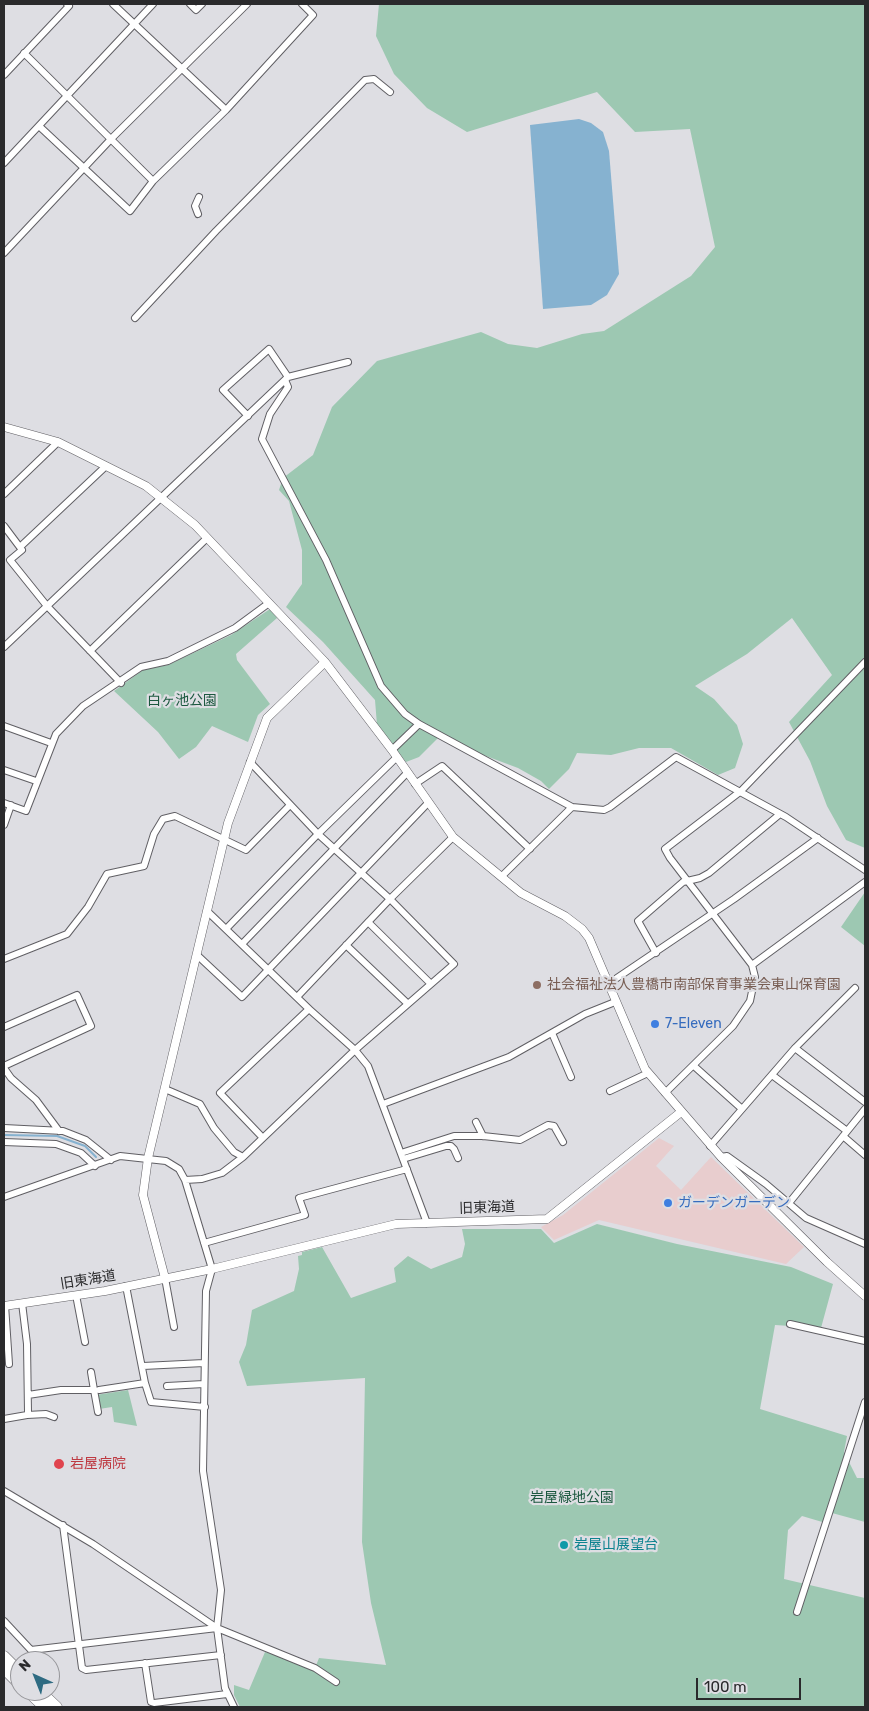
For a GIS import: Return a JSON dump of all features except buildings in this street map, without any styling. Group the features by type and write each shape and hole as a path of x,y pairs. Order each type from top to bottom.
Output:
{"street":[{"path":"4,75 69,4"},
{"path":"112,4 226,110"},
{"path":"4,163 153,4"},
{"path":"190,4 196,10 202,4"},
{"path":"4,254 112,138 247,4"},
{"path":"39,126 130,211 153,181 226,110 313,15 302,4"},
{"path":"24,53 112,138 153,181"},
{"path":"135,318 216,231 365,80 374,79 390,92"},
{"path":"198,214 195,206 200,197"},
{"path":"248,416 223,390 269,349 287,379 288,386 270,414 262,438 326,560 381,686 405,714 419,724 572,807 604,810 676,757 780,814 865,870"},
{"path":"4,647 287,379 348,362"},
{"path":"4,427 58,442 146,486 162,497 207,538 325,662 453,837 521,894 565,916 582,929 589,938 635,1050 648,1073 720,1157 827,1262 865,1296"},
{"path":"4,494 58,442"},
{"path":"20,547 106,466"},
{"path":"4,526 22,550 10,560 46,606 121,683"},
{"path":"90,651 207,538"},
{"path":"4,825 7,804 26,811 51,743 56,734 83,706 121,683 141,667 168,661 235,628 269,603"},
{"path":"4,636 11,640"},
{"path":"174,1327 165,1278 143,1195 148,1158 224,841 250,762 267,718 325,662"},
{"path":"665,1093 694,1066 743,1013 753,988 755,976 752,965 712,915 665,849 741,791 865,662"},
{"path":"226,929 394,754 419,724"},
{"path":"4,726 51,743"},
{"path":"185,1180 202,1179 222,1173 243,1157 356,1050 454,964 390,899 318,834 250,762"},
{"path":"415,784 442,766 530,848"},
{"path":"4,770 36,782"},
{"path":"242,944 407,773"},
{"path":"197,955 242,997 428,803"},
{"path":"4,959 67,934 88,907 107,874 144,866 154,834 163,819 175,816 246,850 290,805"},
{"path":"501,877 572,807"},
{"path":"656,952 638,922 683,882 709,873 780,814"},
{"path":"297,997 390,899 453,837"},
{"path":"608,984 712,915 818,838"},
{"path":"752,965 865,882"},
{"path":"207,911 309,1009 356,1050 368,1066 428,1223"},
{"path":"368,922 431,984"},
{"path":"346,945 408,1004"},
{"path":"710,1146 795,1048 854,988"},
{"path":"4,1027 77,995 91,1026 5,1071 36,1100 59,1130"},
{"path":"383,1104 509,1057 585,1014 615,1002"},
{"path":"263,1138 220,1093 309,1009"},
{"path":"552,1034 572,1077"},
{"path":"795,1048 865,1102"},
{"path":"694,1066 742,1110"},
{"path":"610,1091 648,1073"},
{"path":"772,1075 845,1134 865,1155"},
{"path":"165,1089 200,1104 214,1128 234,1152 243,1157"},
{"path":"789,1204 865,1111"},
{"name":"旧東海道","path":"5,1306 76,1295 212,1269 396,1224 547,1219 681,1112"},
{"path":"476,1122 483,1136"},
{"path":"402,1156 454,1136 483,1136 520,1140 548,1125 554,1126 563,1142"},
{"path":"4,1128 59,1130 86,1140 111,1160"},
{"path":"4,1142 56,1144 81,1153 95,1166"},
{"path":"402,1156 451,1146 458,1158"},
{"path":"4,1197 120,1156 166,1161 179,1169 185,1180 212,1269 206,1291 203,1471 221,1590 217,1628 227,1694 234,1707"},
{"path":"720,1157 727,1156 806,1218 865,1244"},
{"path":"204,1243 305,1216 299,1198 407,1169"},
{"path":"126,1286 143,1366 144,1383 151,1402 204,1407"},
{"path":"76,1295 85,1342"},
{"path":"22,1303 27,1344 27,1415"},
{"path":"5,1306 9,1364"},
{"path":"790,1324 865,1341"},
{"path":"143,1366 204,1363"},
{"path":"91,1372 97,1390 98,1412"},
{"path":"28,1395 61,1390 97,1390 144,1383"},
{"path":"167,1386 204,1384"},
{"path":"798,1612 865,1402"},
{"path":"4,1419 46,1414 54,1417"},
{"path":"4,1491 63,1524 217,1628 315,1668 336,1682"},
{"path":"63,1524 82,1668 86,1670 221,1655"},
{"path":"4,1622 31,1650 217,1628"},
{"path":"145,1663 151,1702 227,1694"}],"shaded area":[{"name":"ガーデンガーデン","path":"659,1138 674,1146 656,1166 681,1190 711,1157 804,1247 786,1264 599,1220 554,1240 541,1227 563,1215"}],"green space":[{"path":"379,4 865,4 865,848 846,840 827,806 810,761 789,722 832,675 792,618 747,654 695,686 714,699 737,725 743,744 735,768 718,775 671,748 639,748 611,755 577,753 569,769 549,789 541,781 518,768 438,738 419,757 406,762 377,725 375,700 323,642 286,607 302,584 302,550 289,501 279,490 283,478 313,455 332,407 377,361 481,332 508,344 537,348 582,334 604,331 691,276 715,247 690,129 635,132 597,92 467,132 427,108 394,74 376,36"},
{"name":"白ヶ池公園","path":"270,609 277,618 236,654 237,660 270,704 258,715 248,742 212,726 196,747 179,759 158,732 114,691 143,670 168,665 231,635"},
{"path":"865,892 865,946 841,927"},
{"name":"岩屋緑地公園","path":"597,1224 677,1244 791,1267 833,1284 821,1328 775,1325 760,1409 847,1436 844,1452 857,1478 865,1478 865,1522 832,1513 829,1524 802,1516 788,1530 784,1579 865,1598 865,1707 240,1707 234,1695 234,1685 249,1690 265,1652 315,1668 319,1658 386,1665 371,1603 362,1542 365,1378 247,1386 239,1362 246,1345 252,1310 294,1291 299,1269 298,1256 302,1255 302,1252 322,1247 351,1298 396,1282 394,1268 408,1256 431,1269 462,1257 465,1244 462,1229 541,1229 554,1243"},
{"path":"128,1390 137,1426 114,1422 112,1407 99,1409 96,1395"}],"water":[{"path":"579,119 591,123 603,132 609,151 619,274 607,295 591,305 543,309 530,125"}],"waterway":[{"path":"4,1135 57,1136 85,1146 96,1157"}],"place":[{"name":"社会福祉法人豊橋市南部保育事業会東山保育園","path":"537,985"},
{"name":"7-Eleven","path":"655,1024"},
{"name":"ガーデンガーデン","path":"668,1203"},
{"name":"岩屋病院","path":"59,1464"},
{"name":"岩屋山展望台","path":"564,1545"}]}
